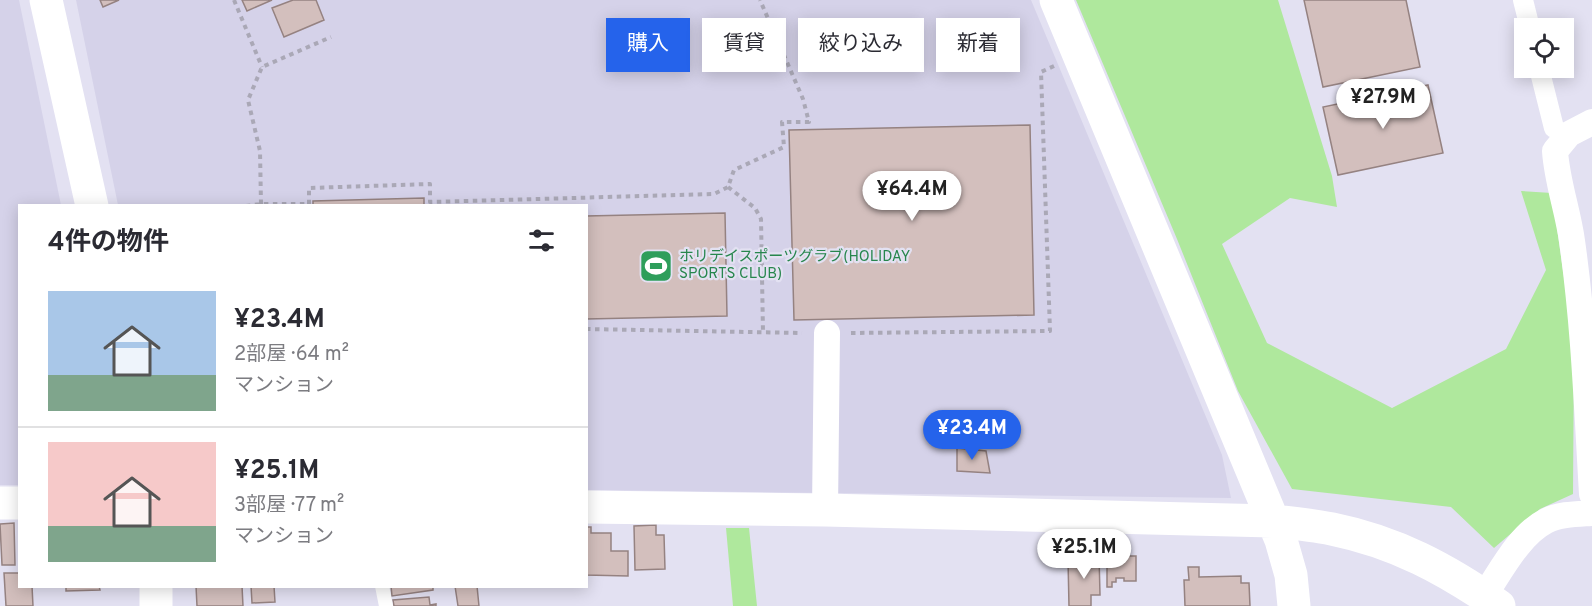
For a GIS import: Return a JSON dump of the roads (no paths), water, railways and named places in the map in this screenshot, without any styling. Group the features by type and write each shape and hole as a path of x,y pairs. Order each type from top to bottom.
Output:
{"street":[{"path":"46,0 92,204"},
{"path":"1056,0 1281,540 1291,575 1294,606"},
{"path":"1523,0 1528,18"},
{"path":"1542,78 1554,128"},
{"path":"1592,122 1569,134 1555,151 1556,170 1572,240 1582,337 1592,494"},
{"path":"825,510 826,333"},
{"path":"0,502 18,503"},
{"path":"588,507 825,510 1273,521 1330,528 1383,543 1430,562 1491,601 1523,541 1534,530 1546,521 1561,516 1592,513"},
{"path":"156,588 156,606"}],"lane":[{"path":"382,588 386,606"}],"place":[{"name":"ホリデイスポーツグラブ(HOLIDAY SPORTS CLUB)","path":"656,266"}]}
